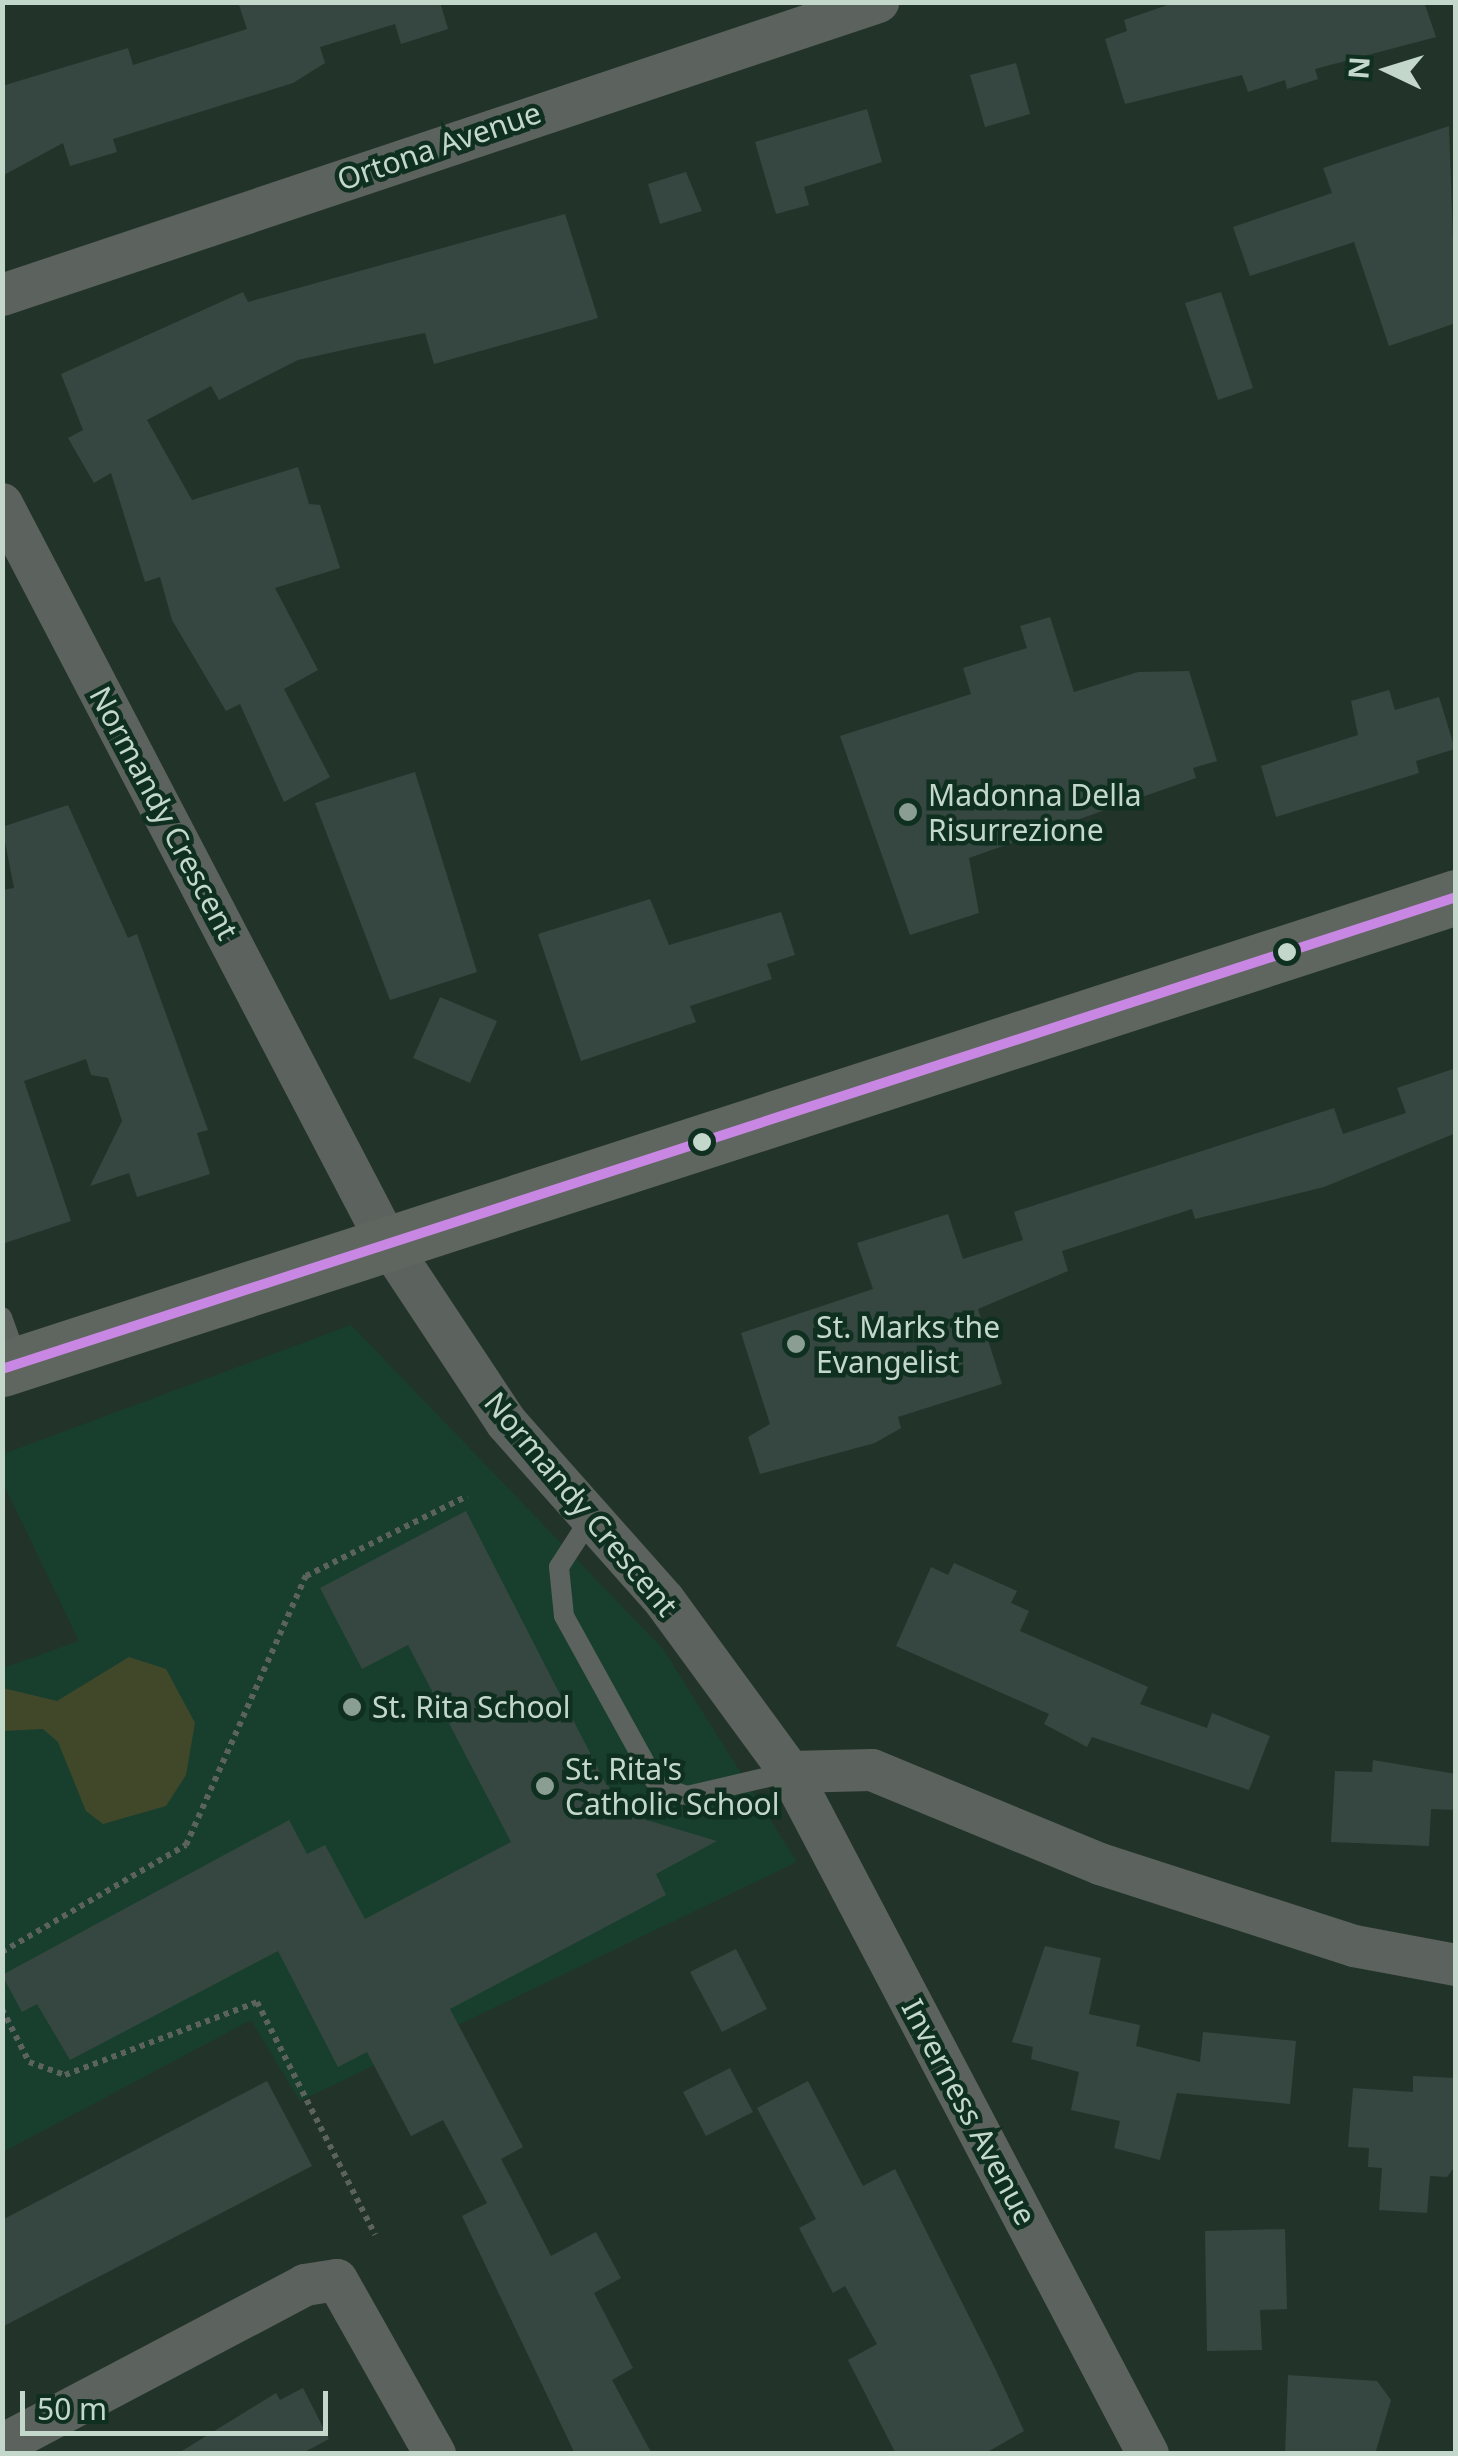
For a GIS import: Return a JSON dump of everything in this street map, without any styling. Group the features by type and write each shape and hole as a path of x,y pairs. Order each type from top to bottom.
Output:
{"main road":[{"path":"8,1350 387,1242 1456,897"}],"street":[{"name":"Ortona Avenue","path":"2,294 878,2"},
{"name":"Normandy Crescent","path":"2,504 387,1242 506,1422 664,1600 790,1772"},
{"path":"790,1772 872,1770 1100,1864 1354,1946 1456,1965"},
{"name":"Inverness Avenue","path":"790,1772 1148,2454"},
{"path":"2,2445 305,2285 337,2280 435,2454"}],"lane":[{"path":"590,1519 559,1567 564,1616 658,1786 687,1796 790,1772"}],"path":[{"path":"2,1952 186,1846 306,1576 468,1496"},
{"path":"2,2009 29,2062 64,2075 258,2002 375,2235"}],"shaded area":[{"name":"St. Rita School","path":"351,1325 663,1649 797,1862 300,2101 251,2020 3,2152 3,1668 79,1641 3,1483 3,1454"},
{"path":"129,1657 166,1669 195,1723 186,1775 166,1806 103,1824 86,1811 58,1742 43,1729 3,1731 3,1688 57,1701"}],"building":[{"path":"238,2 440,2 448,29 401,44 395,24 320,47 325,63 293,83 113,139 117,152 70,166 63,143 2,176 2,86 128,48 133,65 247,29"},
{"path":"1176,2 1424,2 1436,37 1315,69 1318,79 1287,89 1285,80 1248,92 1242,75 1125,104 1105,39 1127,31 1124,20"},
{"path":"1016,63 1030,114 985,127 970,75"},
{"path":"867,109 882,162 804,187 809,205 776,214 755,142"},
{"path":"1449,126 1456,323 1389,346 1354,242 1250,276 1233,227 1332,193 1323,168"},
{"path":"686,172 702,211 660,224 648,184"},
{"path":"565,214 598,318 434,364 425,333 298,360 219,400 211,386 147,420 192,500 298,467 309,504 320,505 340,568 275,588 318,670 284,689 330,777 284,802 240,704 226,711 172,620 160,577 145,582 111,473 94,483 68,438 83,430 61,374 243,292 248,302"},
{"path":"1221,292 1253,388 1218,400 1185,303"},
{"path":"1050,617 1074,692 1138,672 1189,671 1217,761 1193,768 1196,778 969,858 979,913 910,935 840,736 971,694 963,668 1027,648 1020,626"},
{"path":"1389,690 1395,710 1439,697 1455,749 1416,761 1419,773 1276,817 1261,766 1358,735 1351,701"},
{"path":"415,772 477,972 390,1000 315,803"},
{"path":"68,805 128,938 137,934 208,1130 197,1133 210,1174 137,1197 129,1173 90,1186 122,1121 108,1078 91,1075 86,1059 24,1081 71,1221 2,1244 2,890 14,888 2,827"},
{"path":"650,899 669,945 781,912 795,955 767,964 772,979 690,1006 696,1022 581,1061 538,934"},
{"path":"440,997 497,1021 470,1083 413,1058"},
{"path":"1456,1068 1456,1133 1324,1187 1195,1219 1192,1209 1062,1251 1068,1271 978,1309 1002,1384 898,1417 901,1428 875,1443 760,1474 748,1437 770,1424 741,1333 873,1289 857,1243 948,1214 963,1259 1023,1240 1014,1212 1334,1108 1343,1134 1406,1113 1397,1088"},
{"name":"St. Rita's Catholic School","path":"466,1511 606,1784 640,1818 717,1841 656,1874 666,1895 450,2009 523,2147 501,2159 551,2256 596,2232 621,2278 594,2293 633,2368 612,2380 652,2454 575,2454 462,2216 487,2203 443,2120 411,2136 367,2052 338,2067 278,1951 70,2060 37,2004 22,2012 2,1975 289,1820 307,1854 325,1845 365,1919 511,1842 408,1645 362,1669 320,1588"},
{"path":"954,1563 1017,1591 1011,1603 1029,1611 1020,1631 1148,1687 1140,1704 1207,1728 1212,1713 1270,1736 1249,1790 1092,1737 1087,1747 1044,1724 1049,1714 896,1646 931,1567 948,1575"},
{"path":"1373,1760 1456,1774 1456,1810 1431,1809 1429,1846 1331,1842 1335,1771 1372,1772"},
{"path":"1045,1946 1101,1958 1089,2014 1140,2025 1136,2046 1200,2062 1203,2032 1296,2041 1290,2104 1177,2093 1160,2160 1114,2148 1120,2121 1071,2110 1079,2072 1031,2059 1033,2047 1012,2042"},
{"path":"736,1949 767,2009 722,2032 690,1972"},
{"path":"730,2068 753,2112 706,2136 683,2092"},
{"path":"1413,2076 1456,2078 1456,2165 1447,2177 1430,2176 1427,2213 1379,2210 1382,2168 1368,2167 1369,2148 1348,2147 1353,2088 1413,2092"},
{"path":"267,2081 312,2166 2,2327 2,2220"},
{"path":"808,2081 863,2186 895,2169 992,2362 1024,2431 984,2454 896,2454 848,2360 877,2344 845,2286 833,2293 799,2228 816,2219 757,2108"},
{"path":"1285,2229 1287,2309 1260,2310 1262,2350 1207,2351 1205,2231"},
{"path":"1288,2375 1377,2381 1391,2400 1375,2454 1285,2454"},
{"path":"303,2388 329,2439 301,2454 177,2454 276,2393 280,2400"}],"transit line":[{"path":"2,1369 1456,897"}],"place":[{"name":"Madonna Della Risurrezione","path":"908,812"},
{"name":"St. Marks the Evangelist","path":"796,1344"},
{"name":"St. Rita School","path":"352,1707"},
{"name":"St. Rita's Catholic School","path":"545,1786"}]}
